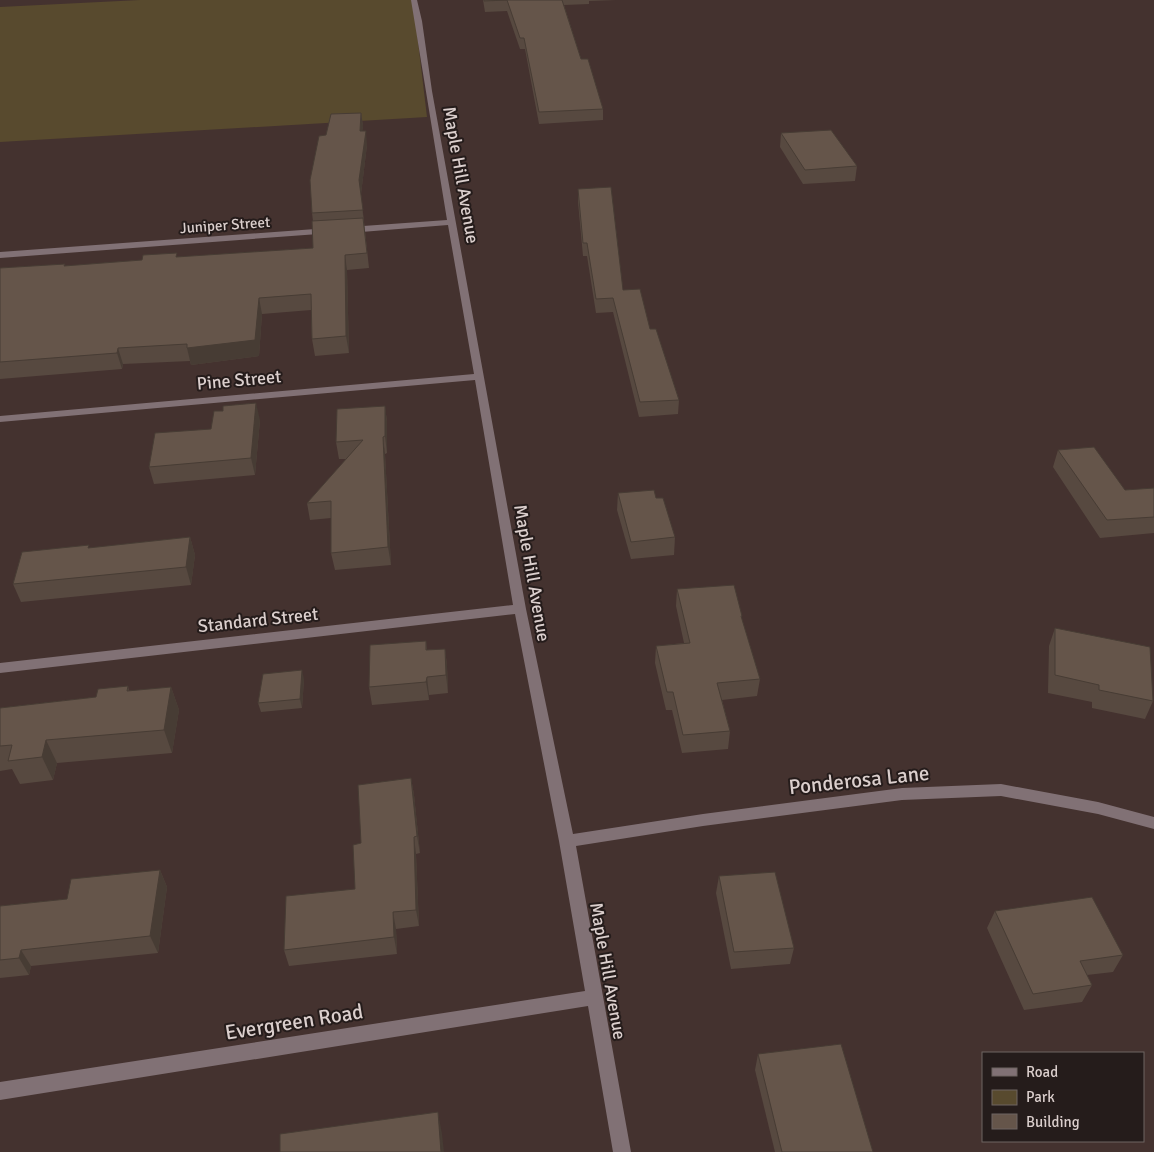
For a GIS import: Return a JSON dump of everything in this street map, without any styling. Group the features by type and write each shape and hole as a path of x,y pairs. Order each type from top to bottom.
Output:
{"street":[{"name":"Maple Hill Avenue","path":"414,0 451,222 520,609 567,840 622,1152"},
{"name":"Juniper Street","path":"0,255 451,222"},
{"name":"Pine Street","path":"0,419 480,377"},
{"name":"Standard Street","path":"0,668 520,609"},
{"name":"Ponderosa Lane","path":"567,840 902,794 1001,790 1098,808 1154,823"},
{"name":"Evergreen Road","path":"0,1091 595,997"}],"green space":[{"path":"140,0 413,0 427,117 0,142 0,7"}],"building":[{"path":"507,0 562,0 581,59 588,59 603,109 539,112 524,38 520,38"},
{"path":"361,113 360,131 366,131 359,180 363,210 312,213 310,180 319,136 326,135 331,114"},
{"path":"831,130 857,166 805,170 781,133"},
{"path":"611,187 623,290 640,289 650,329 656,329 679,400 640,402 613,298 596,299 587,243 583,243 578,189"},
{"path":"363,218 367,253 345,255 346,336 312,339 311,294 259,298 255,340 187,348 187,344 118,348 117,353 0,362 0,268 65,264 64,266 142,260 143,255 177,253 176,257 313,248 312,221"},
{"path":"256,403 251,458 149,467 155,433 211,429 214,411 223,411 223,406"},
{"path":"385,406 385,436 383,437 388,547 331,553 331,501 307,503 363,440 336,442 337,409"},
{"path":"1094,447 1125,490 1154,488 1154,517 1107,520 1058,450"},
{"path":"654,490 656,498 663,498 675,537 631,542 618,493"},
{"path":"190,537 186,567 13,584 22,552 89,545 88,548"},
{"path":"734,585 741,616 760,679 717,683 730,731 683,735 673,692 667,692 656,646 690,643 677,589"},
{"path":"1055,628 1150,647 1153,701 1099,690 1099,685 1055,675"},
{"path":"426,641 426,650 445,649 446,675 427,677 426,682 369,687 370,645"},
{"path":"302,670 300,699 258,703 263,674"},
{"path":"128,686 127,691 171,687 164,730 46,740 42,757 8,761 12,745 0,746 0,708 96,697 98,689"},
{"path":"411,778 417,836 414,837 416,910 393,912 394,937 284,950 286,896 355,889 353,845 361,843 358,785"},
{"path":"160,870 150,936 21,950 19,958 0,960 0,906 67,899 71,879"},
{"path":"775,872 794,948 734,952 719,876"},
{"path":"1092,897 1123,955 1080,961 1092,985 1033,994 995,911"},
{"path":"841,1044 873,1152 782,1152 758,1054"},
{"path":"438,1112 441,1152 280,1152 280,1134"}]}
